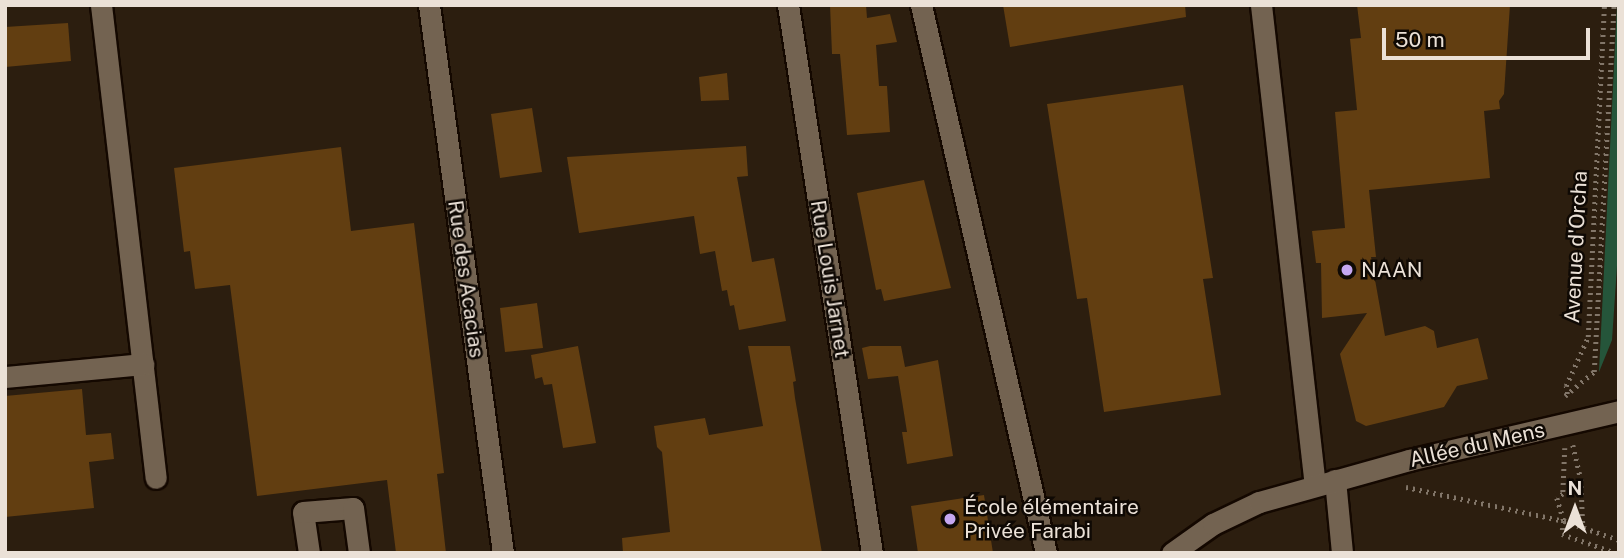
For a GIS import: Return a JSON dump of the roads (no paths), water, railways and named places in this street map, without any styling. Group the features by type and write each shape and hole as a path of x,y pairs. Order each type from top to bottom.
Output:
{"street":[{"path":"101,5 156,478"},
{"name":"Rue des Acacias","path":"429,5 503,553"},
{"name":"Rue Louis Jarnet","path":"788,5 872,553"},
{"path":"921,5 1046,553"},
{"path":"1261,5 1325,483 1342,553"},
{"path":"5,377 143,364"},
{"name":"Allée du Mens","path":"1172,553 1213,524 1259,502 1325,483 1619,411"},
{"path":"309,553 303,512 353,508 359,553"}],"place":[{"name":"NAAN","path":"1347,270"},
{"name":"École élémentaire Privée Farabi","path":"950,519"}]}
